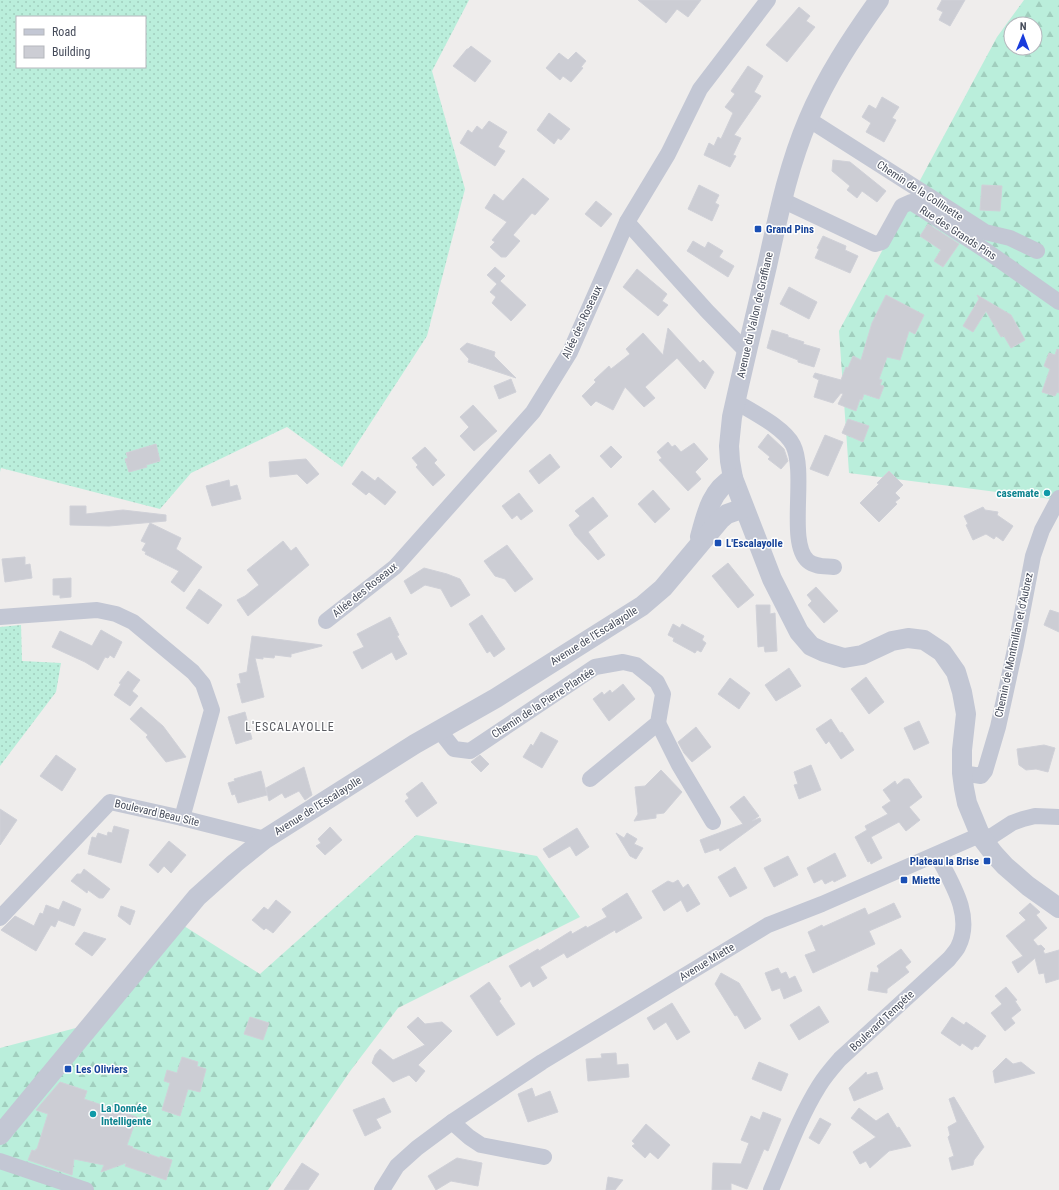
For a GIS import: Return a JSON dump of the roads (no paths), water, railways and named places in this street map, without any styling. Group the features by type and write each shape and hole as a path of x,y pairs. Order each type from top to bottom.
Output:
{"street":[{"name":"Allée des Roseaux","path":"326,621 395,567 533,412 570,352 627,222 668,154 700,89 768,0"},
{"name":"Avenue du Vallon de Graffiane","path":"878,0 840,60 808,119 792,163 735,402 730,432 730,461 733,478 785,606 799,632 810,646 844,658 862,655 892,641 908,638 924,640 942,652 956,672 966,714 962,750 962,773 967,803 981,837 1005,866 1028,886 1059,908"},
{"name":"Chemin de la Collinette","path":"808,119 985,232 1010,238 1037,251"},
{"name":"Rue des Grands Pins","path":"782,200 875,244 882,242 902,206 911,202 988,252 1059,302"},
{"path":"627,222 707,311 747,352"},
{"path":"735,402 776,427 793,445 798,460 799,537 801,551 808,560 815,565 834,567"},
{"name":"Avenue de l'Escalayolle","path":"697,547 714,496 725,482 733,478"},
{"name":"Chemin de Montmillan et d'Aubrez","path":"962,773 981,776 986,771 998,726 1016,645 1033,556 1042,530 1059,498"},
{"name":"Avenue de l'Escalayolle","path":"0,1135 197,897 235,863 265,839 415,744 496,698 642,606 663,588 713,526 727,514 744,508"},
{"path":"0,618 97,610 116,614 133,622 193,672 204,684 212,710 182,818"},
{"name":"Chemin de la Pierre Plantée","path":"439,730 454,749 470,751 595,667 623,662 636,665 657,682 663,694 658,723"},
{"path":"590,779 658,723 679,765 712,822"},
{"name":"Boulevard Beau Site","path":"0,918 110,802 265,839"},
{"name":"Avenue Miette","path":"382,1190 397,1166 417,1148 452,1122 542,1062 768,925 822,904 973,838 992,836 1012,823 1035,816 1059,817"},
{"name":"Boulevard Tempête","path":"771,1190 806,1109 828,1072 840,1059 949,959 958,948 963,934 964,921 961,906 937,855"},
{"path":"452,1122 481,1145 544,1157"},
{"path":"0,1162 86,1190"}],"place":[{"name":"Grand Pins","path":"758,229"},
{"name":"casemate","path":"1047,493"},
{"name":"L'Escalayolle","path":"718,543"},
{"name":"Plateau la Brise","path":"987,861"},
{"name":"Miette","path":"904,880"},
{"name":"Les Oliviers","path":"68,1069"},
{"name":"La Donnée Intelligente","path":"93,1114"}],"district":[{"name":"L'ESCALAYOLLE","path":"290,727"}]}
